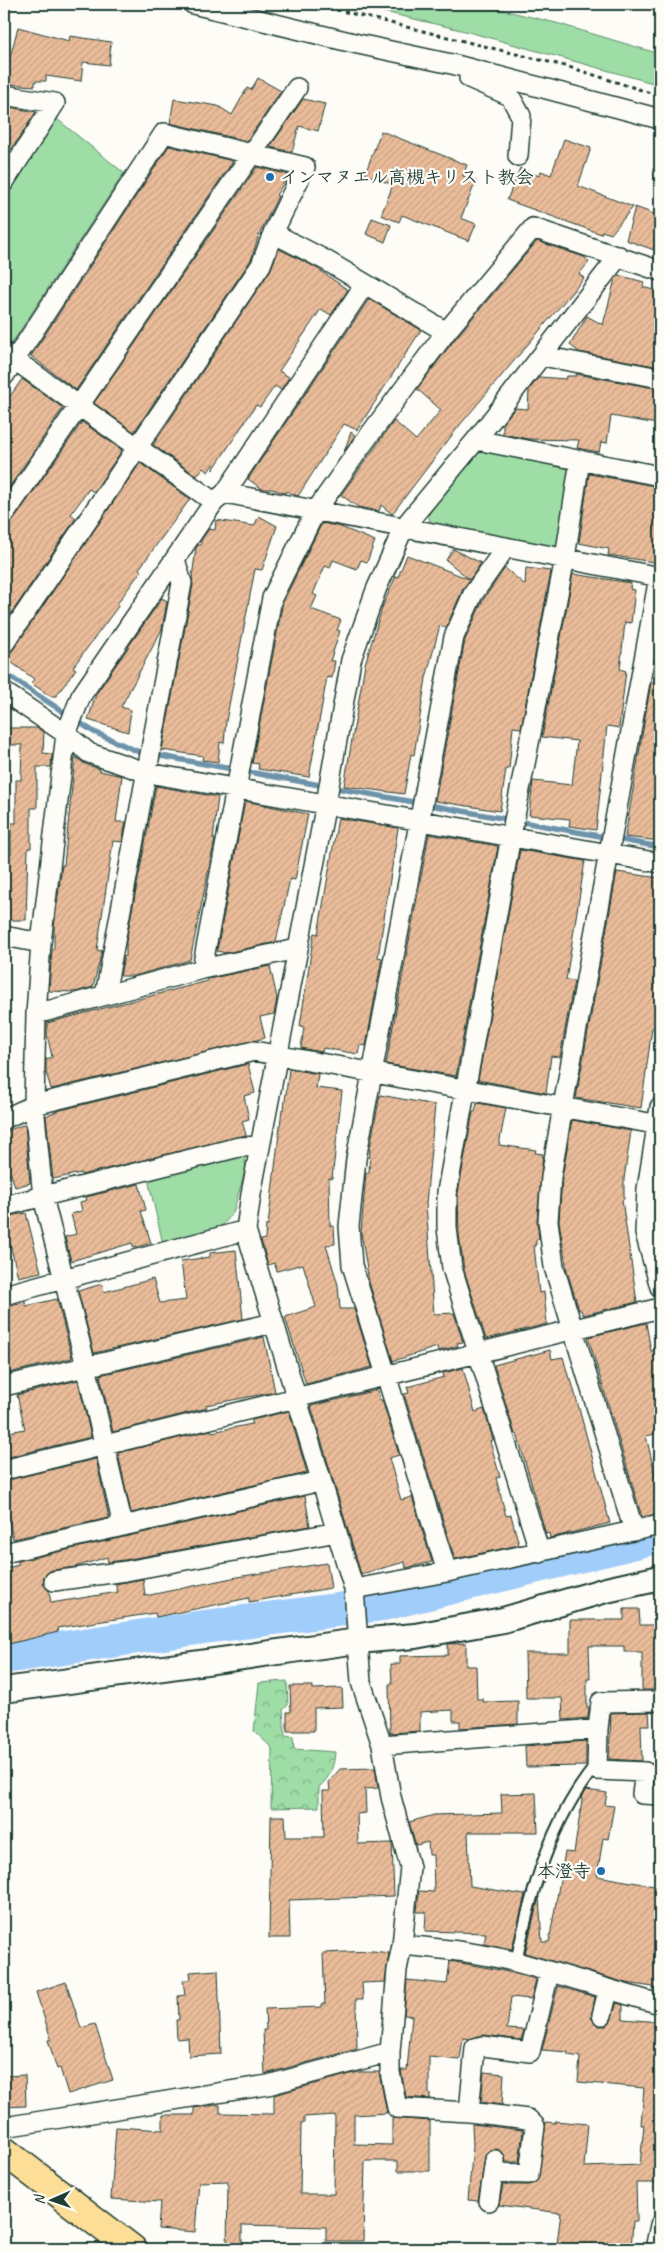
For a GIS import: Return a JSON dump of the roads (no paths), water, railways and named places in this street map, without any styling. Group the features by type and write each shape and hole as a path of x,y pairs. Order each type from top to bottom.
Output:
{"highway":[{"path":"4,2151 132,2249"}],"street":[{"path":"193,4 358,44 456,65 660,119"},
{"path":"456,65 462,75 510,96 521,116 518,156"},
{"path":"4,515 297,88"},
{"path":"4,95 56,103 4,182"},
{"path":"4,376 9,355 164,133 305,167 273,233 261,265 4,644"},
{"path":"202,969 272,598 315,512 446,332 533,228 660,271"},
{"path":"273,233 446,332"},
{"path":"489,2201 494,2167 529,2174 535,2126 528,2119 469,2112 397,2108 390,2072 390,2052 397,1970 402,1945 410,1867 391,1797 382,1745 361,1682 354,1589 246,1230 259,1146 326,803 351,660 376,590 404,527 476,440 619,256"},
{"path":"123,1526 86,1366 43,1197 34,1105 36,1014 41,943 66,734 81,696 220,497 365,284"},
{"path":"9,355 139,447 220,497 404,527 659,577 607,853 563,1106 551,1177 548,1221 554,1267 634,1531"},
{"path":"542,356 660,378"},
{"path":"476,440 660,476"},
{"path":"540,1553 452,1268 447,1228 447,1192 464,1088 565,558 580,460"},
{"path":"447,1572 385,1377 352,1265 349,1226 356,1159 454,637 473,594 506,547"},
{"path":"105,995 182,583 175,559"},
{"path":"4,692 66,734 89,753 148,772 660,862"},
{"path":"4,936 41,943"},
{"path":"36,1014 202,969 296,949"},
{"path":"4,1119 34,1105 254,1051 563,1106 659,1118 647,1189 653,1212 645,1233 660,1287"},
{"path":"4,1206 239,1147 259,1146"},
{"path":"4,1295 246,1230"},
{"path":"4,1470 660,1308"},
{"path":"4,1386 273,1323"},
{"path":"4,1553 321,1481"},
{"path":"354,1589 540,1553 660,1525"},
{"path":"54,1581 126,1571 337,1532"},
{"path":"4,1690 358,1640 415,1636 503,1620 606,1590 660,1578"},
{"path":"660,1701 602,1702 598,1729 597,1770 645,1772 642,1794 660,1795"},
{"path":"382,1745 598,1729"},
{"path":"402,1945 471,1952 516,1962 608,1991 660,2004"},
{"path":"469,2112 475,2048 483,2046 530,2052 549,1973"},
{"path":"602,2015 608,1991"},
{"path":"4,2127 268,2085 390,2052"},
{"path":"655,2249 660,2225"}],"lane":[{"path":"516,1962 529,1902 542,1864 578,1787 598,1764"}],"waterway":[{"path":"4,673 94,732 139,752 660,847"},
{"path":"4,1657 204,1627 383,1604 660,1536"}],"place":[{"name":"インマヌエル高槻キリスト教会","path":"270,177"},
{"name":"本澄寺","path":"601,1871"}]}
